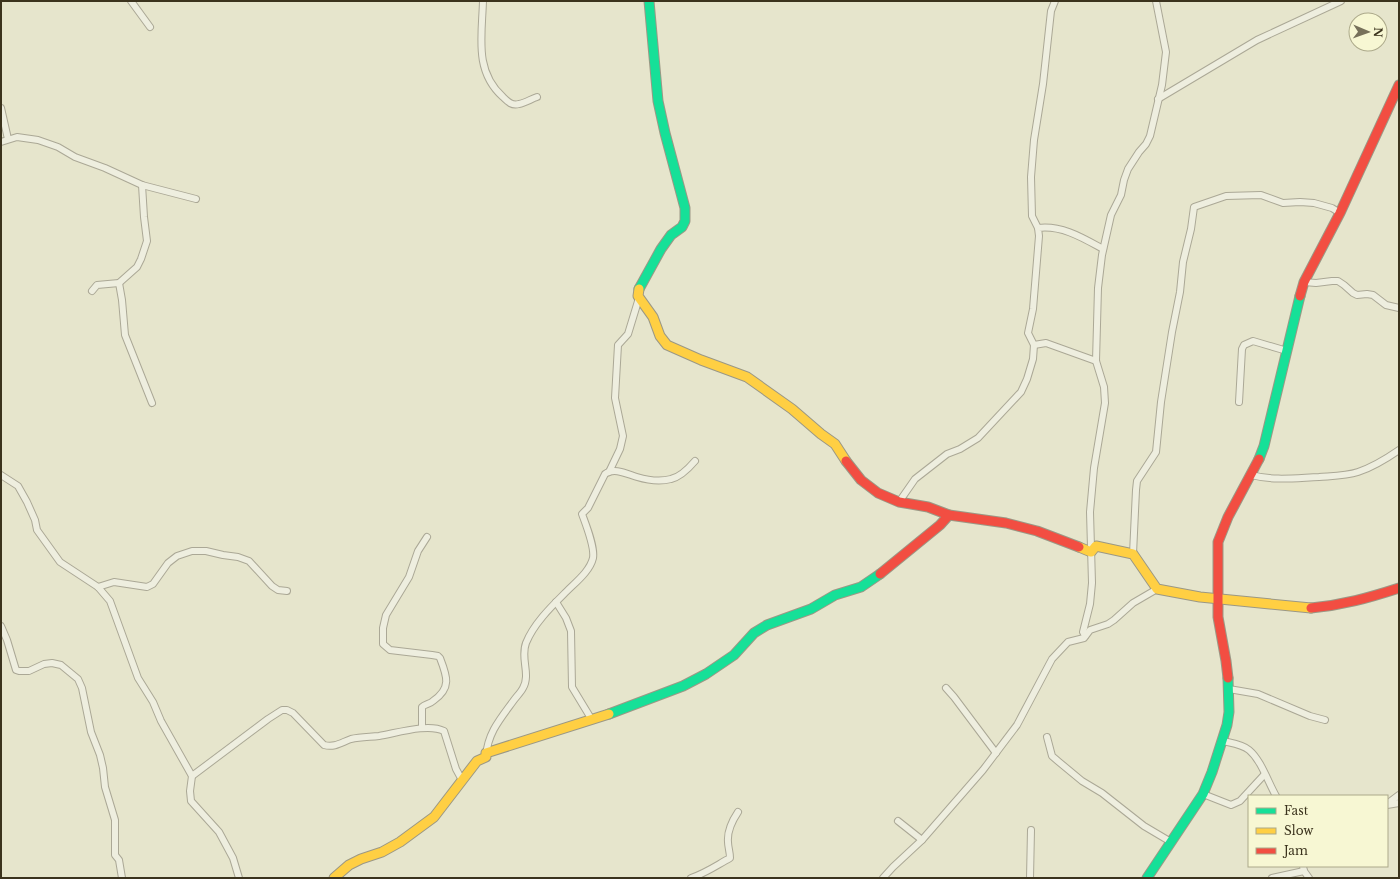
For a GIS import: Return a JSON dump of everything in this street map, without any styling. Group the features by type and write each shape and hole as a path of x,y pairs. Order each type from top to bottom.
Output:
{"street":[{"path":"131,1 150,27"},
{"path":"483,1 481,59 493,88 513,104 519,104 536,97"},
{"path":"486,757 490,733 523,688 527,678 524,658 525,645 531,633 556,602 582,575 593,558 593,549 582,514 588,508 605,474 609,472 620,449 623,436 615,398 618,345 628,334 640,290 660,249 671,235 682,227 685,221 685,208 658,101 649,1"},
{"path":"899,502 915,479 947,454 960,449 978,438 1021,392 1027,379 1033,359 1034,345 1028,333 1033,310 1039,236 1038,228 1032,216 1031,177 1034,140 1043,84 1050,17 1052,6 1055,1"},
{"path":"1085,636 1082,632 1090,604 1092,583 1090,512 1094,468 1105,403 1104,387 1096,361 1098,288 1103,249 1111,215 1121,195 1128,169 1150,136 1162,85 1166,52 1156,1"},
{"path":"1158,99 1257,40 1341,1"},
{"path":"1147,878 1203,794 1223,741 1229,712 1229,689 1218,617 1218,542 1225,524 1259,461 1264,446 1296,308 1304,282 1340,213 1399,85"},
{"path":"1,108 8,139"},
{"path":"1,142 18,137 38,140 58,147 75,157 105,168 142,185 196,199"},
{"path":"92,290 96,285 119,283 137,267 141,259 147,241 142,185"},
{"path":"1157,589 1133,554 1136,490 1137,480 1156,452 1161,402 1180,292 1182,262 1191,229 1194,207 1226,196 1261,195 1283,203 1314,203 1332,208 1340,213"},
{"path":"1038,228 1048,227 1075,234 1103,249"},
{"path":"1304,282 1316,283 1332,280 1338,281 1357,295 1367,294 1373,296 1386,305 1399,308"},
{"path":"119,283 126,335 152,403"},
{"path":"639,298 653,317 660,336 667,345 746,377 792,409 821,434 836,444 851,469 871,488 899,502 928,507 949,515 1006,523 1037,531 1090,552"},
{"path":"1239,402 1242,349 1244,345 1253,341 1287,351"},
{"path":"1034,345 1046,343 1096,361"},
{"path":"1251,475 1288,480 1356,473 1370,468 1399,450"},
{"path":"609,472 626,473 637,477 654,480 672,479 684,472 695,461"},
{"path":"1,475 18,486 35,520 37,530 60,562 98,587 110,601 138,678 153,702 160,721 192,776 190,790 191,801 219,832 233,858 240,878"},
{"path":"334,878 348,865 361,858 382,852 420,828 442,808 477,761 486,757 486,753 592,720 683,686 706,674 734,654 754,633 768,625 811,609 835,595 873,580 949,515"},
{"path":"422,728 422,707 433,702 442,693 448,681 440,658 432,654 390,650 383,644 383,632 386,615 409,577 418,550 427,537"},
{"path":"1090,552 1096,546 1133,554"},
{"path":"98,587 114,582 147,586 153,584 168,563 177,556 192,551 206,551 223,556 238,557 249,561 272,586 278,590 287,591"},
{"path":"883,878 922,840 983,770 1017,725 1052,659 1068,642 1085,636 1090,630 1108,624 1133,603 1157,589 1217,599 1307,608 1338,605 1370,598 1399,588"},
{"path":"556,602 566,618 571,631 572,687 592,720"},
{"path":"1,626 8,640 16,670 29,671 44,664 52,663 61,665 78,679 82,688 91,732 100,755 105,787 115,820 115,855 119,860 122,878"},
{"path":"946,688 996,753"},
{"path":"1229,689 1258,694 1310,716 1325,720"},
{"path":"192,776 282,710 287,710 293,713 324,745 329,746 335,746 351,739 422,728 441,730 444,732 456,769 462,780"},
{"path":"1048,737 1052,756 1059,762 1082,781 1102,793 1144,826 1171,842"},
{"path":"1223,741 1238,744 1249,750 1258,761 1275,795"},
{"path":"1203,794 1230,805 1240,801 1264,774"},
{"path":"1388,803 1399,795"},
{"path":"1388,804 1399,803"},
{"path":"691,878 708,875 719,863 730,858 728,834 731,824 738,812"},
{"path":"898,821 922,840"},
{"path":"1030,878 1031,830"},
{"path":"1272,878 1303,869 1309,878"}],"traffic: fast":[{"path":"639,289 661,249 671,235 682,227 685,221 685,208 658,101 649,1"},
{"path":"1259,459 1264,446 1300,296"},
{"path":"609,714 683,686 706,674 734,655 754,633 767,625 811,609 835,595 861,587 880,574"},
{"path":"1147,878 1203,794 1212,772 1227,725 1229,712 1228,678"}],"traffic: slow":[{"path":"639,289 638,296 653,317 660,336 667,345 701,360 747,377 792,409 835,444 846,461"},
{"path":"1079,547 1091,552 1096,546 1133,554 1157,589 1200,597 1311,608"},
{"path":"334,878 349,865 382,852 400,842 434,817 477,761 486,757 486,753 609,714"}],"traffic: jam":[{"path":"1300,296 1304,282 1340,213 1399,85"},
{"path":"1228,678 1218,617 1218,542 1228,517 1259,459"},
{"path":"846,461 861,480 878,493 899,502 928,507 949,515 1006,523 1037,531 1079,547"},
{"path":"880,574 940,525 949,515"},
{"path":"1311,608 1355,601 1399,588"}]}
